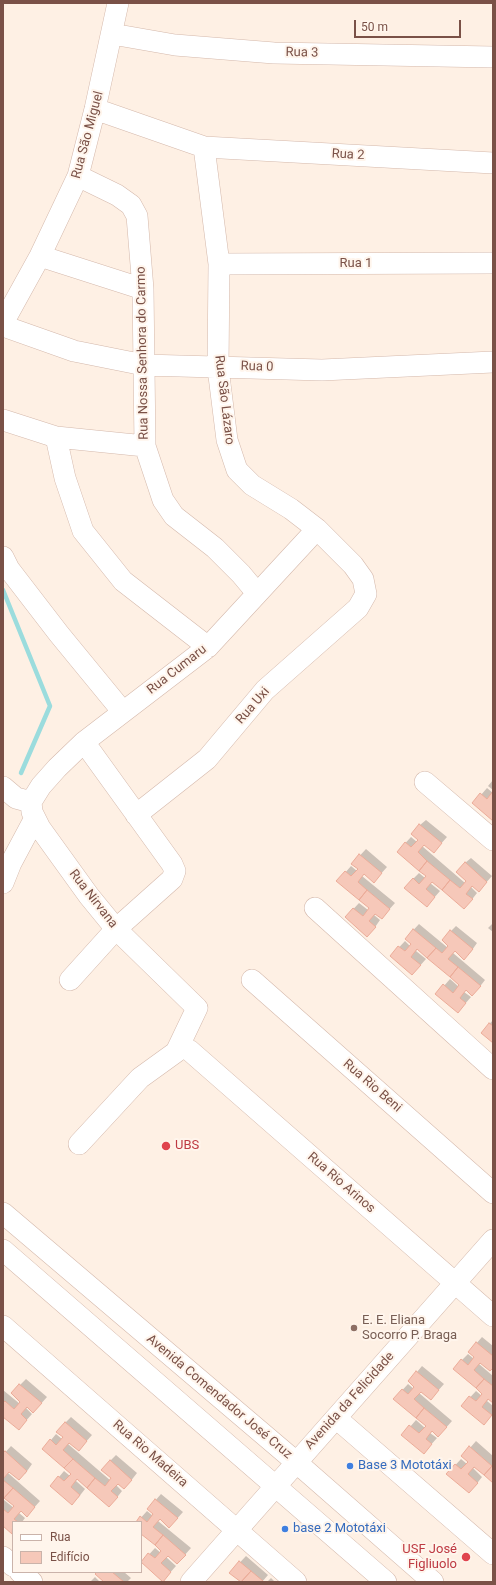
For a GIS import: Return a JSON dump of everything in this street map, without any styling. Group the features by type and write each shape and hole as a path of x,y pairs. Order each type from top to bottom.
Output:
{"street":[{"name":"Rua São Miguel","path":"3,325 40,256 78,176 95,109 118,3"},
{"name":"Rua 3","path":"112,34 175,45 274,53 493,57"},
{"name":"Rua 2","path":"95,109 204,147 493,163"},
{"name":"Rua São Lázaro","path":"204,147 218,264 218,368 227,440 237,470 252,485 291,509 317,529 353,565 363,579 366,594"},
{"name":"Rua Nossa Senhora do Carmo","path":"78,176 118,195 131,205 137,216 143,289 145,446 163,500 174,516 215,548 236,568 256,592"},
{"path":"40,256 143,289"},
{"name":"Rua 1","path":"218,264 493,263"},
{"name":"Rua 0","path":"3,325 74,351 144,365 218,368 241,366 322,370 493,362"},
{"path":"3,420 56,437 145,446"},
{"path":"56,437 65,478 83,532 123,581 208,647"},
{"name":"Rua Cumaru","path":"3,883 33,810 49,777 84,742 208,647 256,592 317,529"},
{"path":"3,557 9,569 59,634 123,712"},
{"name":"Rua Uxi","path":"136,815 207,759 265,690 358,608 366,594"},
{"path":"70,980 116,929 172,879 175,870 84,742"},
{"path":"425,782 493,840"},
{"path":"3,787 33,810"},
{"name":"Rua Nirvana","path":"33,810 57,853 116,929 197,1008 176,1052 140,1078 79,1144"},
{"path":"315,908 493,1069"},
{"name":"Rua Rio Beni","path":"252,980 493,1193"},
{"name":"Rua Rio Arinos","path":"190,1050 493,1316"},
{"name":"Avenida Comendador José Cruz","path":"6,1222 296,1462 433,1582"},
{"name":"Avenida da Felicidade","path":"191,1582 274,1486 493,1240"},
{"path":"3,1250 386,1582"},
{"name":"Rua Rio Madeira","path":"3,1326 296,1582"},
{"path":"336,1418 493,1554"},
{"path":"3,1557 12,1565"},
{"path":"21,1573 32,1582"}],"building":[{"path":"493,791 493,821 472,803 480,793 487,799"},
{"path":"419,824 442,843 434,853 424,845 418,852 427,861 419,871 397,852 405,842 411,847 418,840 411,834"},
{"path":"359,854 382,873 374,883 364,874 358,882 367,890 359,900 336,881 345,871 351,876 358,869 351,864"},
{"path":"427,861 450,880 442,890 432,882 426,889 435,897 427,907 404,888 413,878 419,884 426,876 419,871"},
{"path":"465,862 487,882 479,892 472,886 466,894 473,899 464,909 442,890 450,880 460,888 466,881 456,872"},
{"path":"367,890 390,909 382,919 375,914 369,921 376,927 367,937 345,917 353,908 363,916 369,908 359,900"},
{"path":"413,929 436,948 427,958 417,949 411,957 421,965 412,975 390,956 398,946 405,951 411,944 405,939"},
{"path":"450,930 473,949 464,960 455,951 448,959 458,967 450,977 427,958 436,948 442,953 448,946 442,940"},
{"path":"458,967 481,986 472,996 466,990 460,998 466,1003 458,1013 435,994 443,984 453,993 459,985 450,977"},
{"path":"489,1023 493,1026 493,1043 481,1033"},
{"path":"476,1342 493,1356 493,1368 490,1371 480,1363 474,1370 484,1379 476,1388 453,1369 461,1359 468,1365 474,1357 468,1352"},
{"path":"416,1371 439,1390 431,1400 421,1392 414,1399 424,1408 416,1418 393,1399 402,1389 408,1394 414,1387 408,1381"},
{"path":"484,1379 493,1386 493,1403 488,1399 482,1407 492,1415 484,1425 461,1406 469,1396 476,1401 482,1394 476,1388"},
{"path":"19,1384 42,1403 33,1413 27,1407 21,1414 27,1420 19,1430 3,1417 3,1403 5,1401 14,1409 20,1402 11,1393"},
{"path":"424,1408 447,1427 438,1437 432,1431 426,1439 432,1444 424,1454 401,1435 409,1425 419,1433 426,1426 416,1418"},
{"path":"65,1422 87,1441 79,1451 69,1443 63,1450 73,1459 64,1468 42,1449 50,1439 56,1445 63,1437 56,1432"},
{"path":"469,1446 492,1466 484,1475 474,1467 468,1474 478,1483 469,1493 446,1474 455,1464 461,1469 468,1462 461,1456"},
{"path":"5,1451 27,1471 19,1480 9,1472 3,1479 3,1453"},
{"path":"73,1459 95,1478 87,1488 77,1479 71,1487 80,1495 72,1505 50,1486 58,1476 64,1481 71,1474 64,1468"},
{"path":"110,1460 132,1480 124,1489 118,1484 111,1491 118,1497 109,1507 87,1488 95,1478 105,1486 111,1478 101,1470"},
{"path":"493,1466 493,1483 484,1475"},
{"path":"3,1480 13,1488 4,1498 3,1497"},
{"path":"13,1488 35,1507 27,1517 21,1511 14,1519 17,1521 12,1521 12,1534 3,1526 3,1509 8,1513 14,1506 4,1498"},
{"path":"155,1499 178,1518 169,1528 160,1519 153,1527 163,1535 155,1545 142,1535 142,1521 137,1521 140,1516 147,1522 153,1514 147,1509"},
{"path":"163,1535 186,1555 177,1564 168,1556 161,1563 171,1572 163,1582 142,1563 148,1553 155,1558 161,1551 155,1545"},
{"path":"239,1561 251,1571 241,1582 229,1573"},
{"path":"251,1571 263,1581 241,1582"},
{"path":"113,1573 124,1582 104,1582 95,1574"}],"waterway":[{"path":"3,590 50,706 21,773"}],"place":[{"name":"UBS","path":"166,1146"},
{"name":"E. E. Eliana Socorro P. Braga","path":"354,1328"},
{"name":"Base 3 Mototáxi","path":"350,1466"},
{"name":"base 2 Mototáxi","path":"285,1529"},
{"name":"USF José Figliuolo","path":"466,1557"}]}
